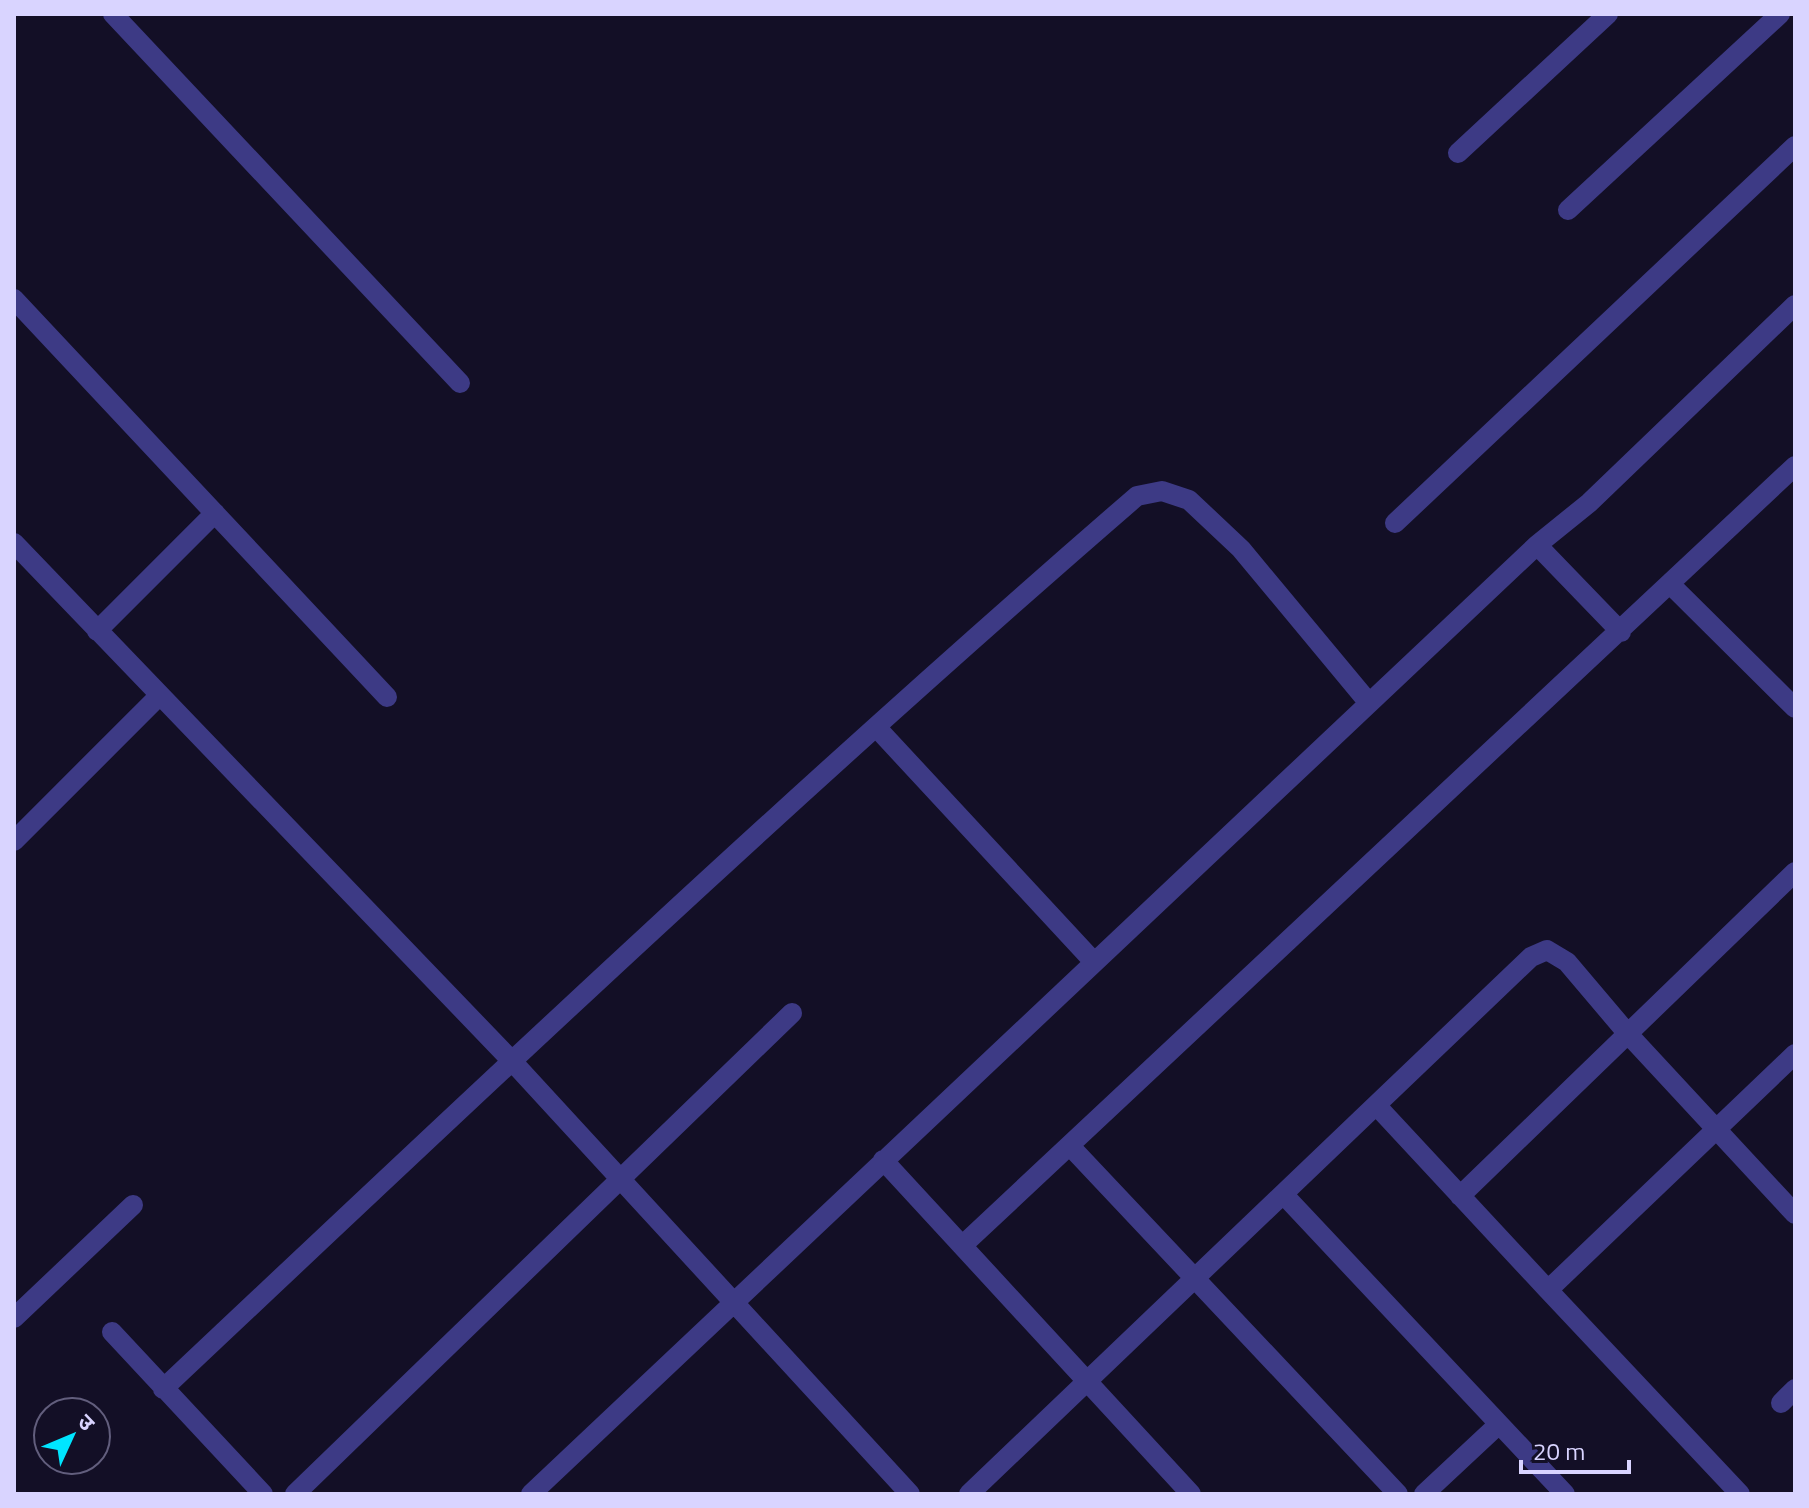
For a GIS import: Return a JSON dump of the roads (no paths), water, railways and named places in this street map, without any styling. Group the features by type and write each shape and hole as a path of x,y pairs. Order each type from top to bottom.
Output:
{"street":[{"path":"113,14 460,383"},
{"path":"1458,153 1608,14"},
{"path":"1568,210 1780,14"},
{"path":"1395,523 1795,146"},
{"path":"14,299 387,697"},
{"path":"531,1494 1537,545 1589,503 1795,305"},
{"path":"964,1244 1795,466"},
{"path":"163,1389 511,1060 1137,496 1162,491 1189,500 1241,549 1369,703"},
{"path":"97,631 215,513"},
{"path":"1537,545 1621,632"},
{"path":"18,554 160,695 511,1060 910,1494"},
{"path":"1671,585 1795,708"},
{"path":"14,841 160,695"},
{"path":"877,728 1094,962"},
{"path":"1460,1196 1795,872"},
{"path":"969,1494 1197,1280 1531,957 1547,950 1567,962 1628,1034 1795,1214"},
{"path":"295,1494 619,1177 792,1013"},
{"path":"1548,1290 1795,1054"},
{"path":"1376,1105 1740,1494"},
{"path":"1070,1146 1398,1494"},
{"path":"883,1160 964,1244 1086,1383 1191,1494"},
{"path":"1284,1195 1565,1494"},
{"path":"14,1318 133,1205"},
{"path":"112,1332 263,1494"},
{"path":"1424,1494 1499,1424"}]}
